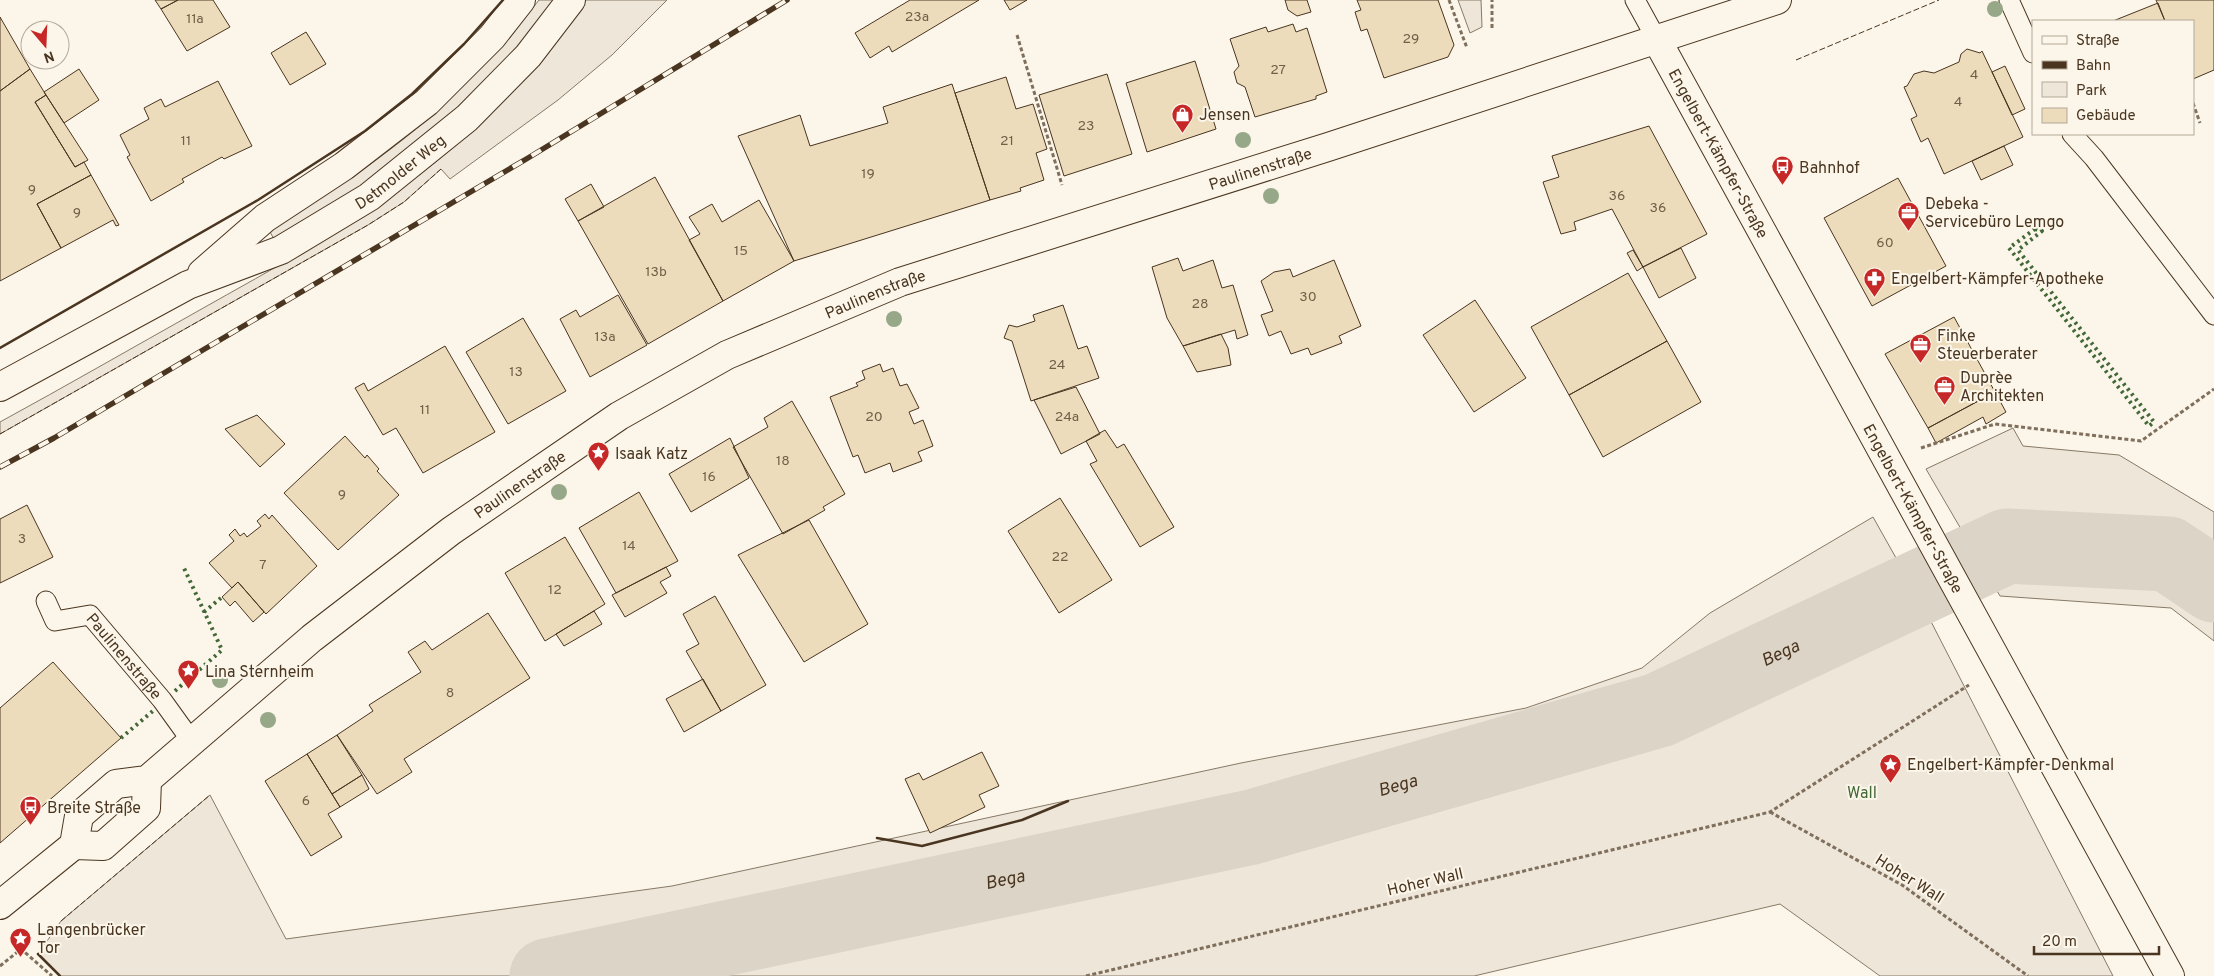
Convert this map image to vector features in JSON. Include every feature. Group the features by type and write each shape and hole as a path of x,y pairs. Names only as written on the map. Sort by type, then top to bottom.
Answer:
{"street":[{"name":"Detmolder Weg","path":"188,285 265,218 344,166 427,102 492,37 521,0"},
{"name":"Detmolder Weg","path":"0,387 188,285 281,250 368,197 467,118 528,56 572,0"},
{"name":"Paulinenstraße","path":"147,780 312,638 451,531 619,416 728,355 900,282 1337,144 1777,0"},
{"name":"Engelbert-Kämpfer-Straße","path":"1657,40 2170,976"},
{"path":"0,905 74,845 103,846 146,808 147,780 116,784 79,816 74,845"}],"lane":[{"path":"1635,0 1657,40"},
{"path":"2009,0 2032,50"},
{"path":"2073,135 2208,293 2214,315"},
{"name":"Paulinenstraße","path":"46,601 55,621 90,615 162,700 193,742"}],"path":[{"path":"1450,0 1467,48"},
{"path":"1492,0 1492,28"},
{"path":"1017,35 1062,185"},
{"path":"2194,106 2200,123"},
{"path":"1928,444 1995,424 2141,442 2214,389"},
{"name":"Hoher Wall","path":"1086,976 1770,812 1970,684"},
{"name":"Hoher Wall","path":"1770,812 1902,885 2028,976"},
{"path":"0,966 21,949 52,976"}],"green space":[{"path":"539,0 558,0 485,85 388,169 275,241 269,230 367,167 444,104 484,64"},
{"path":"586,0 667,0 612,55 558,100 450,179 441,169 404,202 368,225 0,434 0,422 313,246 396,192 469,134 511,92 550,47"},
{"path":"1458,0 1481,0 1482,27 1470,33"},
{"path":"2013,428 2023,446 2119,455 2214,512 2214,641 2171,608 2000,596 1926,469"},
{"name":"Wall","path":"1873,517 1923,606 2113,976 1880,976 1780,904 1474,976 60,976 38,954 61,921 210,795 286,939 672,886 1241,763 1526,708 1642,668 1710,613"}],"building":[{"path":"155,0 178,0 161,9"},
{"path":"178,0 213,0 230,27 187,51 161,9"},
{"path":"910,0 979,0 892,52 889,46 870,58 855,33"},
{"path":"1004,0 1027,0 1010,10"},
{"path":"1285,0 1307,0 1311,12 1297,16 1288,10"},
{"path":"1357,0 1438,0 1454,45 1448,57 1384,78 1367,29 1361,31 1355,12 1361,10"},
{"path":"2156,0 2214,0 2214,70 2194,79 2194,20 2165,20"},
{"path":"2158,3 2165,20 2116,20"},
{"path":"0,17 20,52 20,70 29,70 0,91"},
{"path":"1293,24 1296,32 1307,28 1327,92 1316,96 1316,99 1255,117 1245,87 1237,83 1234,72 1239,66 1230,39 1266,27 1268,32"},
{"path":"306,32 326,64 290,85 271,53"},
{"path":"1967,49 1980,53 1982,51 2023,137 1944,174 1928,138 1921,142 1911,119 1917,116 1904,87 1907,86 1914,74 1924,71 1934,73 1959,62 1961,54"},
{"path":"1195,61 1216,129 1147,152 1126,83"},
{"path":"2005,66 2025,109 2012,115 1992,72"},
{"path":"79,69 99,100 64,123 44,92"},
{"path":"31,70 46,95 35,102 75,167 84,162 91,175 37,204 61,248 0,281 0,91"},
{"path":"1107,74 1132,154 1064,176 1039,95"},
{"path":"1006,77 1016,109 1033,104 1047,149 1036,153 1044,180 1020,188 1021,191 990,200 955,93"},
{"path":"218,81 252,146 224,159 222,157 182,179 184,182 151,201 127,157 130,155 120,135 149,119 144,108 161,99 165,107"},
{"path":"952,84 990,200 794,261 738,136 800,115 810,146 888,123 883,107"},
{"path":"46,95 88,160 75,167 35,102"},
{"path":"1649,126 1707,234 1643,267 1612,209 1574,222 1576,230 1561,234 1543,182 1559,177 1552,156"},
{"path":"2004,146 2013,165 1981,180 1972,161"},
{"path":"91,175 119,225 116,226 113,220 61,248 37,204"},
{"path":"655,177 723,301 648,344 578,221"},
{"path":"1898,178 1946,266 1872,306 1824,218"},
{"path":"591,184 604,207 578,221 565,199"},
{"path":"759,200 794,261 723,301 689,240 700,234 689,217 712,204 722,222"},
{"path":"1681,248 1696,278 1659,298 1643,267"},
{"path":"1633,250 1643,267 1637,271 1627,253"},
{"path":"1178,258 1183,271 1213,260 1222,288 1233,285 1248,335 1237,339 1235,330 1183,346 1167,318 1152,267"},
{"path":"1334,260 1361,326 1339,336 1342,343 1311,355 1308,348 1291,354 1281,331 1269,336 1261,315 1273,311 1261,281 1274,272 1290,269 1293,277"},
{"path":"1628,273 1667,341 1569,395 1531,327"},
{"path":"618,295 647,345 590,377 560,319 576,310 580,317"},
{"path":"1475,300 1526,378 1474,412 1423,335"},
{"path":"1063,305 1078,349 1087,346 1099,378 1031,401 1012,341 1004,338 1009,325 1017,327 1035,321 1033,315"},
{"path":"1954,317 1995,392 1928,428 1885,354"},
{"path":"523,318 566,391 508,424 466,352"},
{"path":"1221,334 1228,348 1231,365 1197,372 1183,346"},
{"path":"1667,341 1701,402 1603,457 1569,395"},
{"path":"445,346 495,432 423,473 396,428 383,435 355,388 364,383 368,391"},
{"path":"880,364 883,372 893,368 900,386 907,384 919,408 909,412 914,424 923,420 933,446 918,452 922,461 893,472 890,463 865,473 858,455 853,457 830,397 858,386 856,383 865,379 862,371"},
{"path":"1076,387 1100,434 1061,454 1034,400"},
{"path":"1995,392 2006,412 1986,424 1983,417 1936,443 1928,428"},
{"path":"792,401 845,494 823,507 825,510 783,534 733,447 768,427 764,418"},
{"path":"257,415 285,444 260,467 225,429"},
{"path":"1105,430 1117,448 1124,444 1174,527 1140,547 1090,464 1097,461 1086,441"},
{"path":"345,436 365,458 367,455 379,469 377,471 399,495 338,550 284,493"},
{"path":"730,438 749,478 691,512 669,474"},
{"path":"639,492 678,561 616,593 579,528"},
{"path":"1060,498 1112,580 1059,613 1008,531"},
{"path":"27,505 53,557 0,583 0,519"},
{"path":"265,514 269,519 272,515 317,566 266,614 238,582 232,588 209,563 234,541 229,535 235,529 240,536 244,533 247,537 261,526 257,521"},
{"path":"809,520 868,624 804,662 738,555"},
{"path":"565,537 605,604 545,641 505,573"},
{"path":"666,567 671,576 660,582 667,593 625,617 612,595"},
{"path":"238,582 264,612 253,622 235,601 230,606 222,597"},
{"path":"715,596 766,685 721,711 686,651 699,644 683,614"},
{"path":"594,611 602,624 564,646 556,634"},
{"path":"488,613 530,678 404,759 412,772 377,794 337,735 373,711 369,705 421,672 408,652 425,641 432,650"},
{"path":"53,662 121,738 0,843 0,708"},
{"path":"703,679 721,711 684,732 666,699"},
{"path":"337,735 362,775 332,794 307,754"},
{"path":"982,752 999,786 979,795 985,807 930,833 905,779 919,773 923,780"},
{"path":"307,754 340,807 328,814 342,837 311,856 265,781"},
{"path":"362,775 369,789 340,807 332,794"}],"waterway":[{"name":"Bega","path":"547,976 1252,827 1659,710 2007,546 2168,554 2214,585"}],"railway":[{"path":"0,467 54,438 528,158 787,0"}],"hedge":[{"path":"2035,229 2042,231 2018,250 2154,422 2149,426 2009,248 2035,229"},
{"path":"175,691 222,650 183,566"},
{"path":"204,612 222,597"},
{"path":"121,738 154,710"}],"fence":[{"path":"1796,60 1939,0"},
{"path":"0,434 368,225 404,202 441,169"},
{"path":"61,921 210,795"}],"wall":[{"path":"0,348 258,200 365,131 412,94 464,44 503,0"},
{"path":"877,838 922,846 1022,820 1068,801"},
{"path":"38,954 60,976"}],"place":[{"name":"Jensen","path":"1183,133"},
{"name":"Bahnhof","path":"1783,186"},
{"name":"Debeka - Servicebüro Lemgo","path":"1909,231"},
{"name":"Engelbert-Kämpfer-Apotheke","path":"1875,297"},
{"name":"Finke Steuerberater","path":"1921,363"},
{"name":"Duprèe Architekten","path":"1944,405"},
{"name":"Isaak Katz","path":"599,472"},
{"name":"Lina Sternheim","path":"189,690"},
{"name":"Engelbert-Kämpfer-Denkmal","path":"1891,783"},
{"name":"Breite Straße","path":"31,826"},
{"name":"Langenbrücker Tor","path":"21,957"}]}
